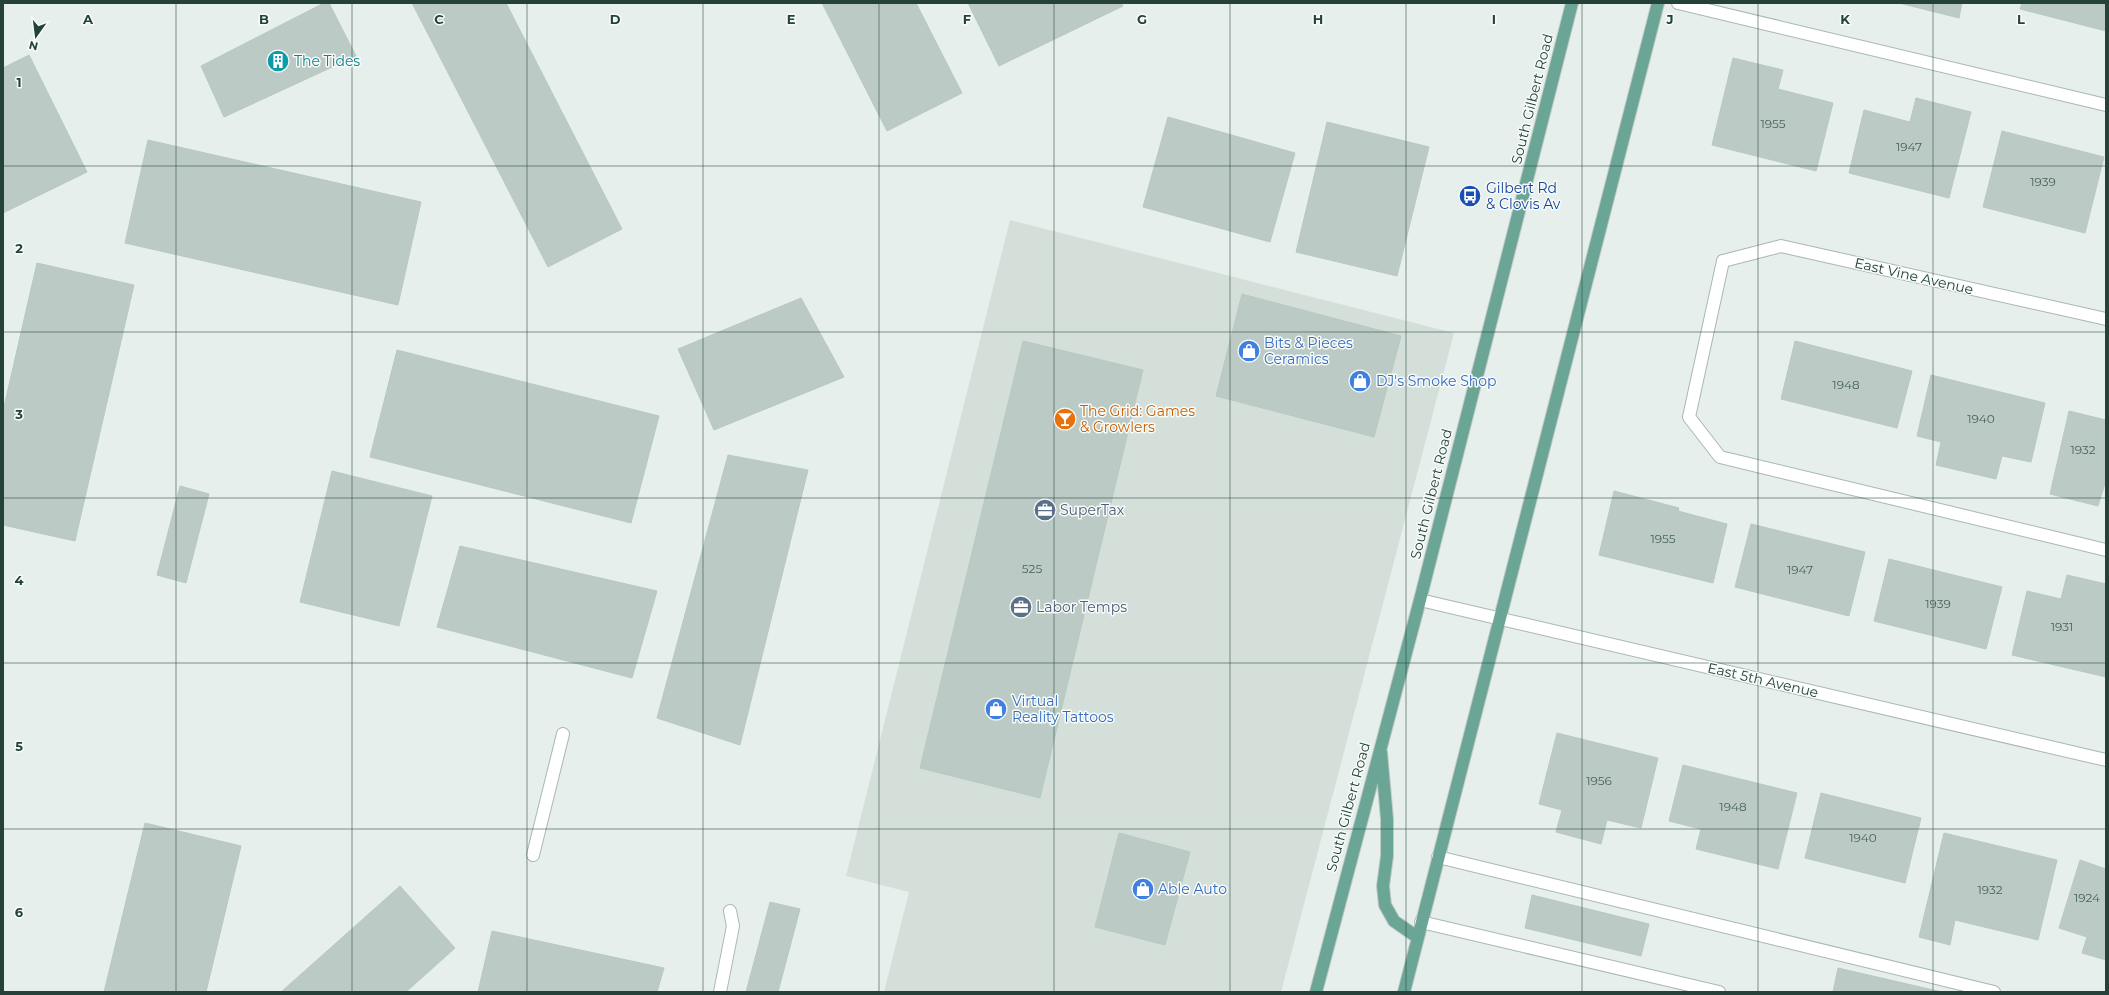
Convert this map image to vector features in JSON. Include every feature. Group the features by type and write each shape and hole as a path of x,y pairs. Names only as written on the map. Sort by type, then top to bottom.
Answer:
{"main road":[{"name":"South Gilbert Road","path":"1316,992 1380,745 1420,600 1572,3"},
{"path":"1404,992 1417,936 1658,3"},
{"path":"1380,745 1387,819 1387,856 1383,886 1385,905 1394,921 1417,936"}],"street":[{"path":"1678,3 2106,105"},
{"name":"East Vine Avenue","path":"2106,319 1781,246 1723,261 1689,417 1720,457 2106,550"},
{"name":"East 5th Avenue","path":"1420,600 1500,617 2106,760"},
{"path":"533,855 563,734"},
{"path":"1438,857 1994,992"},
{"path":"720,992 734,926 730,911"},
{"path":"1421,922 1719,992"}],"shaded area":[{"path":"1010,220 1454,333 1281,992 884,992 909,892 846,876"}],"building":[{"name":"The Tides","path":"324,3 329,3 356,56 224,117 201,66"},
{"path":"412,3 506,3 622,229 548,267"},
{"path":"822,3 916,3 962,93 887,131"},
{"path":"968,3 1121,3 1123,6 999,66"},
{"path":"1899,3 1962,3 1959,18"},
{"path":"2022,3 2106,3 2106,31 2020,9"},
{"path":"29,55 87,172 3,213 3,68"},
{"path":"1733,58 1783,70 1778,89 1833,103 1816,171 1712,145"},
{"path":"1916,98 1971,112 1949,198 1849,173 1864,110 1910,122"},
{"path":"1168,117 1295,153 1270,242 1143,207"},
{"path":"1327,122 1429,147 1397,276 1296,252"},
{"path":"2002,131 2104,157 2085,233 1983,207"},
{"path":"148,140 421,202 398,305 125,243"},
{"path":"37,263 134,285 75,541 3,525 3,411"},
{"path":"1242,294 1401,336 1374,437 1216,396"},
{"path":"801,298 844,377 714,430 678,349"},
{"path":"1023,341 1143,370 1040,798 920,768"},
{"path":"1795,341 1912,371 1897,428 1781,399"},
{"path":"397,350 659,416 631,523 370,457"},
{"path":"1931,375 2045,403 2031,462 2002,456 1996,479 1936,465 1941,442 1917,436"},
{"path":"2069,411 2106,420 2106,480 2098,506 2050,494"},
{"path":"728,455 808,470 740,745 657,718"},
{"path":"332,471 432,496 399,626 300,602"},
{"path":"180,486 209,494 186,583 157,575"},
{"path":"1614,491 1679,508 1678,511 1727,524 1713,583 1599,555"},
{"path":"1751,524 1865,552 1849,616 1735,587"},
{"path":"460,546 657,591 632,678 437,627"},
{"path":"1889,559 2002,587 1986,649 1874,621"},
{"path":"2067,575 2106,584 2106,677 2012,655 2027,591 2061,599"},
{"path":"1557,733 1658,758 1641,828 1607,820 1601,844 1556,832 1562,810 1539,804"},
{"path":"1683,765 1797,793 1778,869 1696,849 1701,829 1669,821"},
{"path":"1821,793 1921,818 1905,883 1805,858"},
{"path":"145,823 241,846 206,992 104,992"},
{"name":"Able Auto","path":"1119,833 1190,852 1165,945 1095,927"},
{"path":"1944,833 2057,860 2038,940 1955,920 1950,945 1919,937"},
{"path":"2080,860 2106,869 2106,960 2082,953 2087,937 2059,928"},
{"path":"400,886 455,948 406,992 281,992"},
{"path":"1532,895 1649,924 1641,956 1525,928"},
{"path":"770,902 800,909 778,992 746,992"},
{"path":"492,931 664,968 657,992 478,992"},
{"path":"1838,968 1942,992 1833,992"}],"place":[{"name":"The Tides","path":"278,61"},
{"name":"Gilbert Rd & Clovis Av","path":"1470,196"},
{"name":"Bits & Pieces Ceramics","path":"1249,351"},
{"name":"DJ's Smoke Shop","path":"1360,381"},
{"name":"The Grid: Games & Growlers","path":"1065,419"},
{"name":"SuperTax","path":"1045,510"},
{"name":"Labor Temps","path":"1021,607"},
{"name":"Virtual Reality Tattoos","path":"996,709"},
{"name":"Able Auto","path":"1143,889"}]}
